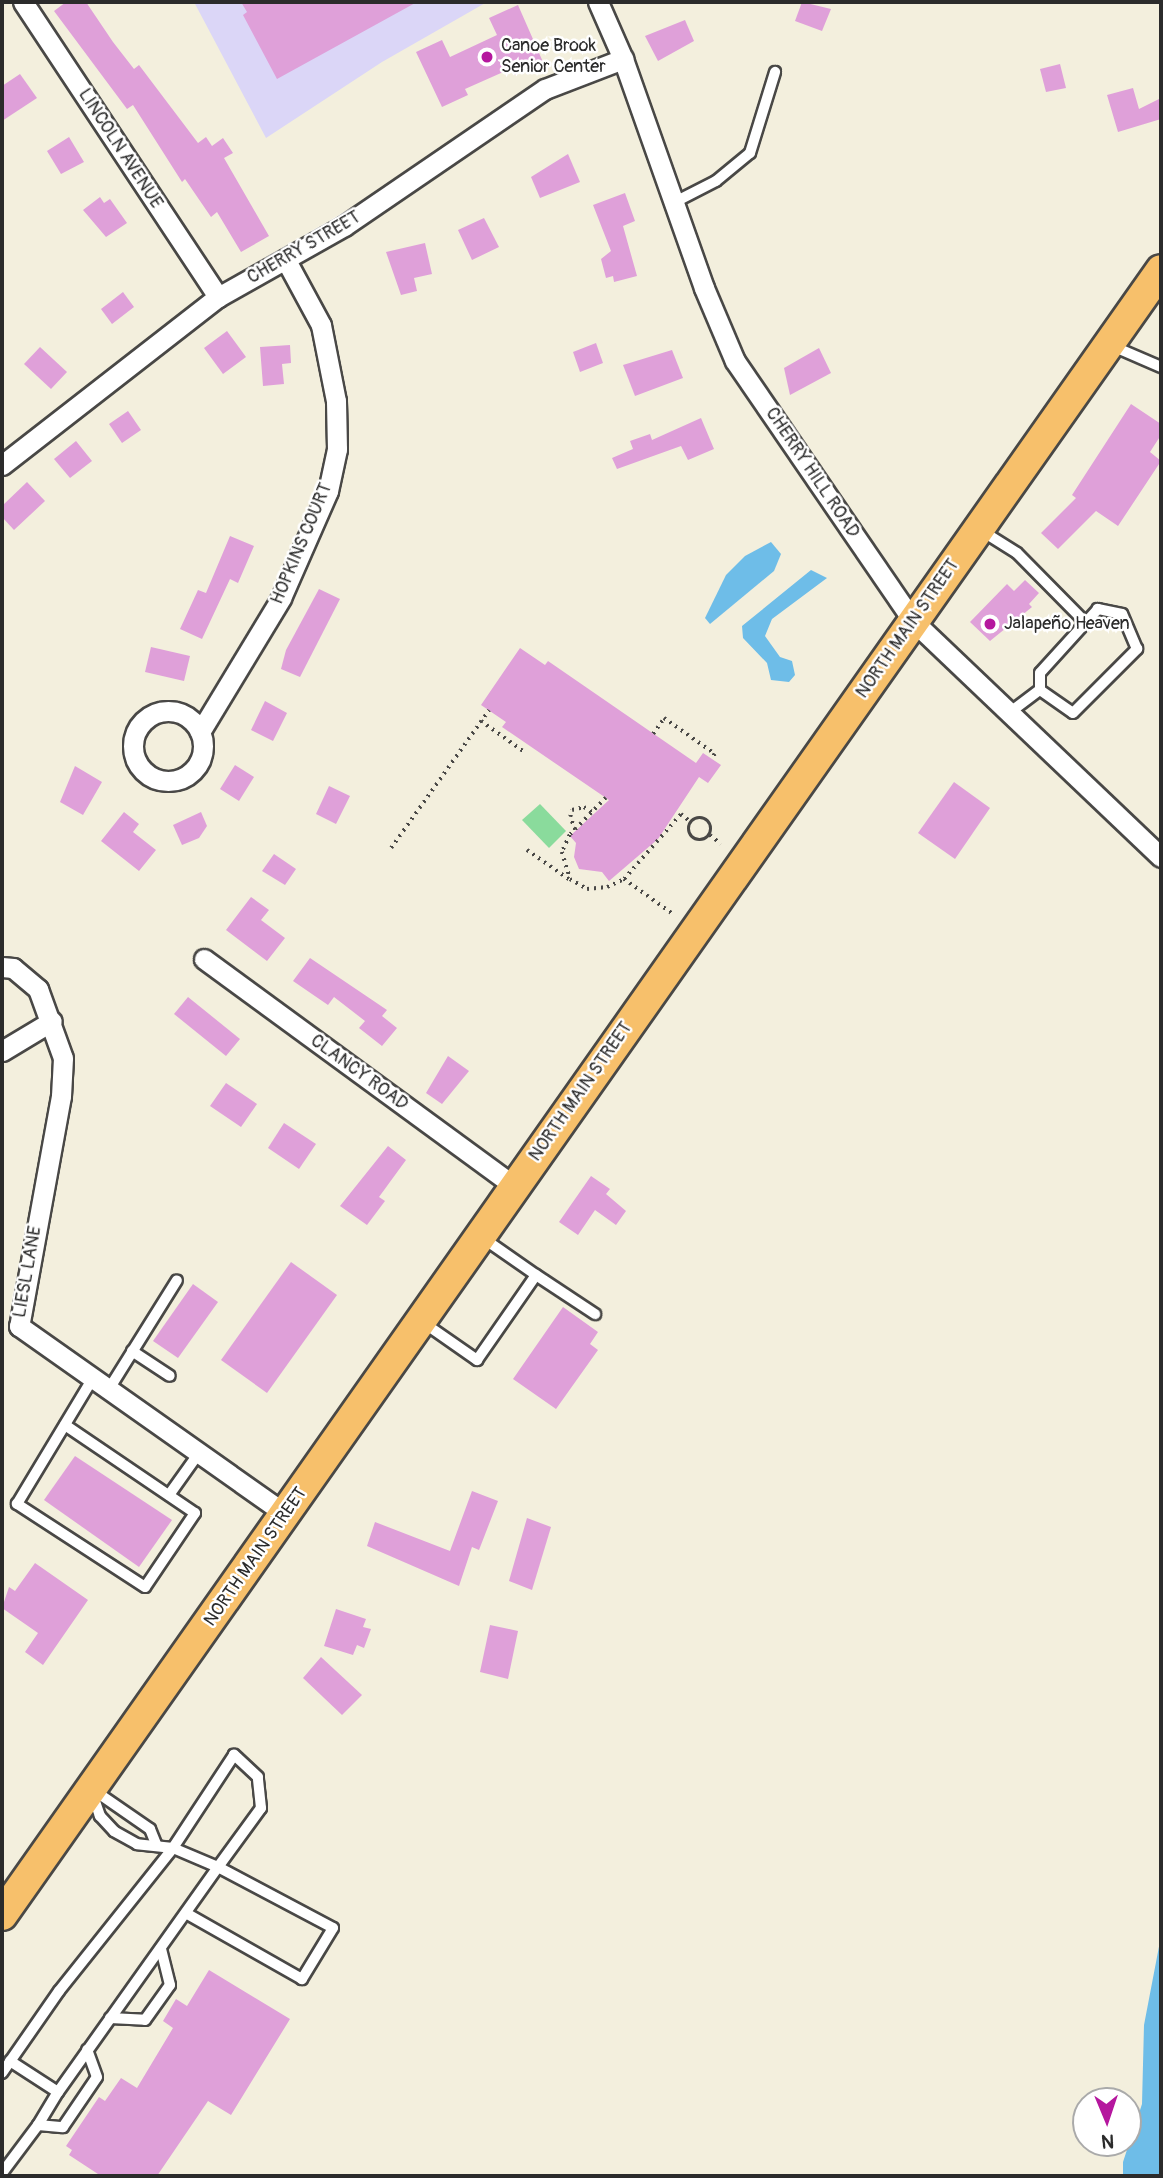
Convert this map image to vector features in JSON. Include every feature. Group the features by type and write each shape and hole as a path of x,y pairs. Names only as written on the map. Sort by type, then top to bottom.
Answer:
{"main road":[{"name":"NORTH MAIN STREET","path":"2,1915 1161,270"}],"street":[{"name":"LINCOLN AVENUE","path":"23,2 218,297"},
{"name":"CHERRY HILL ROAD","path":"598,2 623,59 673,203 735,361 913,621 1161,857"},
{"name":"CHERRY STREET","path":"2,466 218,297 287,262 545,89 623,59"},
{"name":"HOPKINS COURT","path":"200,732 281,598 328,491 337,449 336,401 321,326 287,262"},
{"name":"CLANCY ROAD","path":"204,959 514,1186"},
{"name":"LIESL LANE","path":"2,967 13,968 37,989 52,1021 63,1058 61,1096 19,1326 286,1514"},
{"path":"2,1051 52,1021"}],"lane":[{"path":"673,203 716,181 750,153 775,72"},
{"path":"1110,345 1161,367"},
{"path":"979,529 1017,553 1086,622"},
{"path":"1098,609 1122,614 1137,649 1073,713 1040,690 1040,673 1098,609"},
{"path":"1009,714 1040,690"},
{"path":"480,1236 595,1314"},
{"path":"421,1321 477,1360 536,1275"},
{"path":"65,1425 195,1513 145,1587 17,1504 65,1425 132,1351 177,1280"},
{"path":"132,1351 170,1376"},
{"path":"169,1495 199,1453"},
{"path":"2,2073 59,1991 173,1848 234,1755 258,1777 261,1808 2,2173"},
{"path":"91,1789 150,1829 156,1844"},
{"path":"91,1789 100,1816 114,1831 137,1844 173,1848 218,1867 333,1928 302,1979 186,1913"},
{"path":"110,2018 145,2020 164,1994 170,1985 161,1948"},
{"path":"38,2125 63,2127 97,2077 87,2050"},
{"path":"10,2061 58,2092"}],"path":[{"path":"391,848 489,710"},
{"path":"653,734 664,718 715,754 712,759"},
{"path":"481,721 523,751"},
{"path":"574,883 562,858 567,839 606,798"},
{"path":"575,830 572,810 584,807 594,813"},
{"path":"527,849 574,883 600,889 624,879 681,814 691,822 707,820 710,835 721,844"},
{"path":"691,822 692,837 699,840 710,835"},
{"path":"624,879 673,914"}],"shaded area":[{"path":"194,2 487,2 382,62 266,138"}],"green space":[{"path":"540,804 566,831 549,848 522,820"}],"water":[{"path":"771,542 781,554 774,571 710,624 705,618 726,575 745,556"},
{"path":"811,570 827,578 772,619 765,636 780,657 792,661 795,675 789,682 771,680 767,663 743,638 742,626"},
{"path":"1161,1936 1161,2176 1123,2176 1125,2157 1142,2157 1144,2025"}],"building":[{"path":"66,2 86,2 134,69 139,65 198,143 206,137 212,146 223,138 233,153 224,158 269,236 241,252 217,212 211,217 185,179 182,182 133,105 127,109 54,11"},
{"path":"241,2 417,2 277,79 243,15 247,12"},
{"path":"802,2 831,9 822,31 795,21"},
{"path":"518,5 543,62 515,75 512,68 465,89 468,95 442,107 416,52 442,40 450,57 497,35 489,18"},
{"path":"685,20 694,41 658,61 645,36"},
{"path":"1060,64 1066,88 1046,92 1040,69"},
{"path":"20,74 37,98 2,121 2,86"},
{"path":"1133,88 1139,109 1161,98 1161,119 1118,132 1107,95"},
{"path":"69,137 84,162 61,174 47,151"},
{"path":"568,154 580,182 540,198 531,177"},
{"path":"625,193 635,221 623,226 637,276 614,282 613,276 606,278 601,259 611,251 593,205"},
{"path":"100,197 104,203 110,199 127,223 106,237 83,210"},
{"path":"484,218 499,247 472,260 458,230"},
{"path":"425,243 432,274 414,278 417,291 401,295 386,252"},
{"path":"123,292 134,307 112,324 101,309"},
{"path":"227,331 246,357 223,374 204,348"},
{"path":"596,343 603,363 580,372 573,352"},
{"path":"290,345 291,363 282,364 284,384 263,386 260,347"},
{"path":"40,347 67,372 51,389 24,364"},
{"path":"819,348 831,373 790,395 784,368"},
{"path":"672,350 683,378 635,396 623,365"},
{"path":"1131,404 1161,424 1161,435 1150,452 1161,461 1118,526 1096,511 1058,549 1041,533 1076,498 1072,495"},
{"path":"128,411 141,430 122,443 109,424"},
{"path":"701,418 714,449 688,460 681,446 617,469 612,458 633,449 630,441 650,434 652,440"},
{"path":"76,441 92,461 70,478 54,459"},
{"path":"27,482 45,501 14,530 2,517 2,506"},
{"path":"230,536 254,546 238,583 230,579 202,639 180,629 198,590 206,593"},
{"path":"1025,580 1039,593 1029,604 1032,607 990,641 970,622 1007,584 1014,591"},
{"path":"319,589 340,599 300,677 281,669 286,650"},
{"path":"151,647 190,656 184,681 145,672"},
{"path":"520,648 545,665 548,661 696,763 703,753 721,765 708,783 699,777 658,839 609,881 602,872 579,869 574,857 576,843 570,836 609,800 502,727 506,722 481,705"},
{"path":"265,701 287,713 273,741 251,730"},
{"path":"235,765 254,777 239,801 220,789"},
{"path":"75,766 102,782 83,815 60,802"},
{"path":"954,782 990,808 955,859 918,833"},
{"path":"329,786 350,796 336,824 316,814"},
{"path":"124,812 139,824 133,832 156,850 139,871 101,841"},
{"path":"201,812 207,826 199,838 182,845 173,825"},
{"path":"274,854 296,869 285,885 262,871"},
{"path":"251,897 269,910 261,920 285,938 267,961 226,930"},
{"path":"310,958 387,1010 382,1016 397,1028 382,1046 359,1028 365,1021 334,997 328,1005 293,981"},
{"path":"188,997 240,1039 226,1056 174,1014"},
{"path":"448,1056 469,1071 442,1104 426,1093"},
{"path":"226,1083 257,1104 241,1127 210,1106"},
{"path":"284,1123 316,1144 299,1169 268,1148"},
{"path":"388,1146 406,1160 379,1197 385,1201 367,1225 340,1206"},
{"path":"591,1176 610,1189 606,1194 626,1211 616,1225 595,1210 578,1235 559,1222"},
{"path":"291,1262 337,1295 267,1393 221,1360"},
{"path":"193,1284 218,1302 178,1358 153,1341"},
{"path":"563,1307 598,1332 590,1344 598,1350 556,1409 513,1379"},
{"path":"75,1456 172,1520 139,1567 44,1500"},
{"path":"472,1491 498,1501 479,1550 472,1547 459,1586 367,1546 375,1522 450,1551"},
{"path":"527,1518 551,1527 532,1590 509,1581"},
{"path":"35,1563 88,1600 43,1665 25,1652 38,1633 2,1608 9,1587 15,1591"},
{"path":"336,1609 366,1619 363,1627 371,1629 364,1648 357,1645 353,1655 324,1646"},
{"path":"490,1625 518,1631 508,1679 480,1672"},
{"path":"321,1657 362,1695 342,1715 303,1678"},
{"path":"209,1970 290,2019 231,2115 208,2101 157,2176 101,2176 69,2155 72,2150 66,2146 99,2097 105,2101 121,2078 137,2088 173,2028 163,2021 176,1999 187,2006"}],"place":[{"name":"Canoe Brook Senior Center","path":"487,57"},
{"name":"Jalapeño Heaven","path":"990,624"}]}
